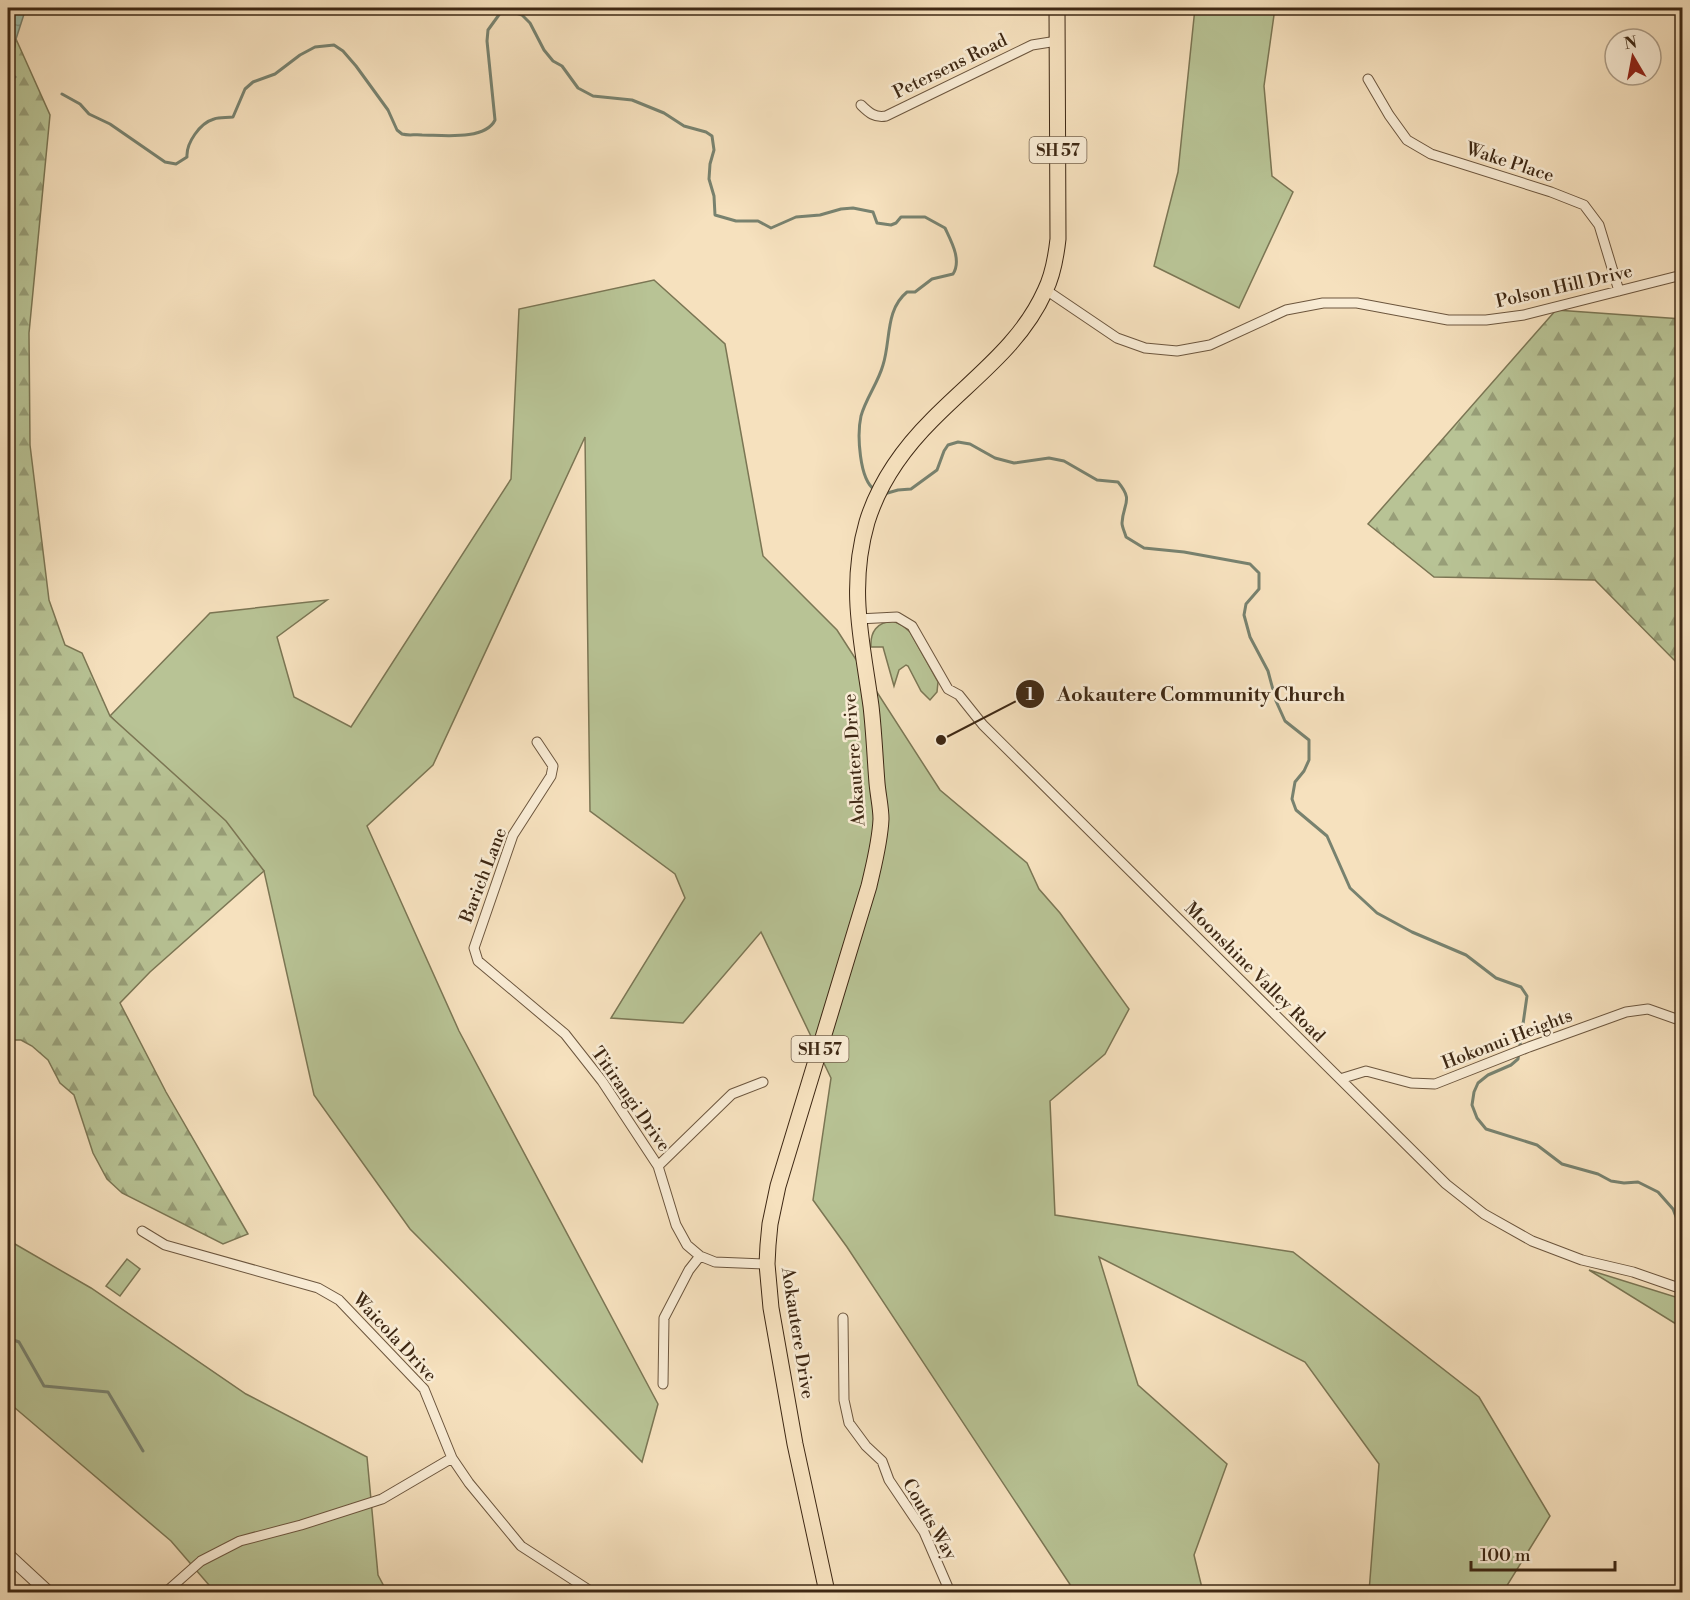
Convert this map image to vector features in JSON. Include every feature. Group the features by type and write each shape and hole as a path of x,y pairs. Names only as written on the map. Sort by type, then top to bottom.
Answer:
{"highway":[{"name":"Aokautere Drive","path":"827,1593 795,1444 771,1308 767,1264 770,1224 778,1186 869,886 878,848 881,819 871,709 858,619 856,584 858,564 873,505 902,454 915,438 1012,342 1046,290 1055,262 1058,239 1057,8"}],"street":[{"name":"Petersens Road","path":"861,105 873,115 886,116 1032,45 1057,41"},
{"name":"Wake Place","path":"1368,79 1407,140 1431,154 1551,192 1584,205 1599,225 1618,291"},
{"name":"Polson Hill Drive","path":"1046,290 1117,338 1145,348 1177,351 1210,345 1286,310 1323,303 1357,303 1448,321 1486,320 1524,315 1683,275"},
{"name":"Moonshine Valley Road","path":"858,619 897,617 912,626 948,689 959,695 983,724 1446,1184 1484,1214 1542,1245 1582,1260 1634,1272 1683,1289"},
{"name":"Barich Lane","path":"478,961 474,948 513,835 550,776 553,766 537,742"},
{"name":"Titirangi Drive","path":"478,961 565,1034 602,1081 658,1166 676,1226 687,1245 700,1256"},
{"name":"Hokonui Heights","path":"1341,1079 1366,1071 1411,1083 1435,1084 1512,1053 1626,1012 1648,1009 1683,1021"},
{"path":"658,1166 732,1094 763,1082"},
{"name":"Waicola Drive","path":"142,1231 165,1245 318,1288 339,1300 424,1389 452,1458 469,1484 521,1546 592,1593"},
{"path":"663,1384 664,1318 689,1270 700,1256 715,1262 767,1264"},
{"name":"Coutts Way","path":"843,1318 844,1400 849,1423 882,1461 890,1480 924,1533 950,1593"},
{"path":"166,1593 201,1561 240,1541 301,1525 382,1499 452,1458"},
{"path":"8,1556 48,1593"}],"green space":[{"path":"1195,8 1275,8 1264,86 1272,176 1293,192 1239,308 1154,266 1178,172"},
{"path":"16,39 50,115 29,333 30,445 49,600 65,645 82,653 110,716 226,821 264,871 150,972 120,1003 166,1092 248,1234 223,1244 122,1193 107,1179 93,1153 74,1095 60,1083 48,1060 32,1046 21,1040 8,1040 8,83"},
{"path":"654,280 725,344 763,556 837,630 940,790 1027,863 1039,889 1060,913 1129,1009 1105,1054 1050,1101 1055,1215 1293,1252 1479,1397 1550,1516 1503,1592 1369,1592 1379,1464 1305,1362 1099,1257 1138,1385 1227,1464 1194,1555 1203,1592 1075,1592 847,1247 813,1200 831,1078 761,932 683,1023 611,1018 685,898 675,874 590,811 585,437 433,765 367,826 459,1031 658,1404 642,1462 410,1229 314,1095 264,871 110,716 210,613 327,600 277,637 294,697 351,727 511,479 519,309"},
{"path":"1556,310 1682,319 1682,668 1595,580 1434,577 1368,524"},
{"path":"893,621 910,632 938,682 937,692 930,700 921,691 906,665 899,670 894,686 883,647 871,647 873,632 883,623"},
{"path":"8,1240 91,1288 246,1394 367,1457 378,1575 387,1592 215,1592 171,1541 8,1402"},
{"path":"127,1259 140,1269 120,1296 106,1286"},
{"path":"1589,1270 1682,1299 1682,1335 1681,1327"}],"water":[{"path":"8,8 26,8 16,39 8,83"}],"waterway":[{"path":"62,94 80,104 89,114 110,124 165,162 176,164 187,157 191,140 199,129 216,118 233,117 245,89 253,82 275,74 315,47 334,45 343,51 356,66 388,110 397,130 402,134 451,136 473,134 490,127 495,120 487,41 488,30 501,12 510,11 522,15 530,23 544,50 553,61 562,66 578,88 593,96 632,100 664,113 684,126 712,136 714,150 709,179 714,196 715,215 736,221 758,221 771,228 796,217 853,208 873,212 877,223 891,225 901,217 925,217 945,228 955,251 956,263 953,274 932,279 915,292 907,292 900,299 892,316 881,372 861,416 859,445 862,467 870,485 875,490"},
{"path":"8,75 15,77"},
{"path":"884,494 911,489 937,470 948,445 958,442 970,444 995,458 1014,463 1049,458 1064,461 1097,480 1118,482 1127,498 1122,523 1126,537 1144,548 1184,552 1250,564 1259,573 1259,589 1246,604 1244,615 1250,637 1268,671 1276,701 1285,721 1309,740 1309,760 1295,782 1292,799 1296,810 1327,836 1350,888 1377,913 1412,932 1466,955 1496,978 1521,987 1527,996 1518,1059 1478,1083 1472,1105 1477,1118 1486,1129 1537,1145 1562,1164 1598,1174 1611,1181 1638,1182 1658,1192 1673,1209 1682,1232"},
{"path":"8,1338 19,1342 44,1386 108,1392 143,1451"}],"place":[{"name":"Aokautere Community Church","path":"941,740"}]}
